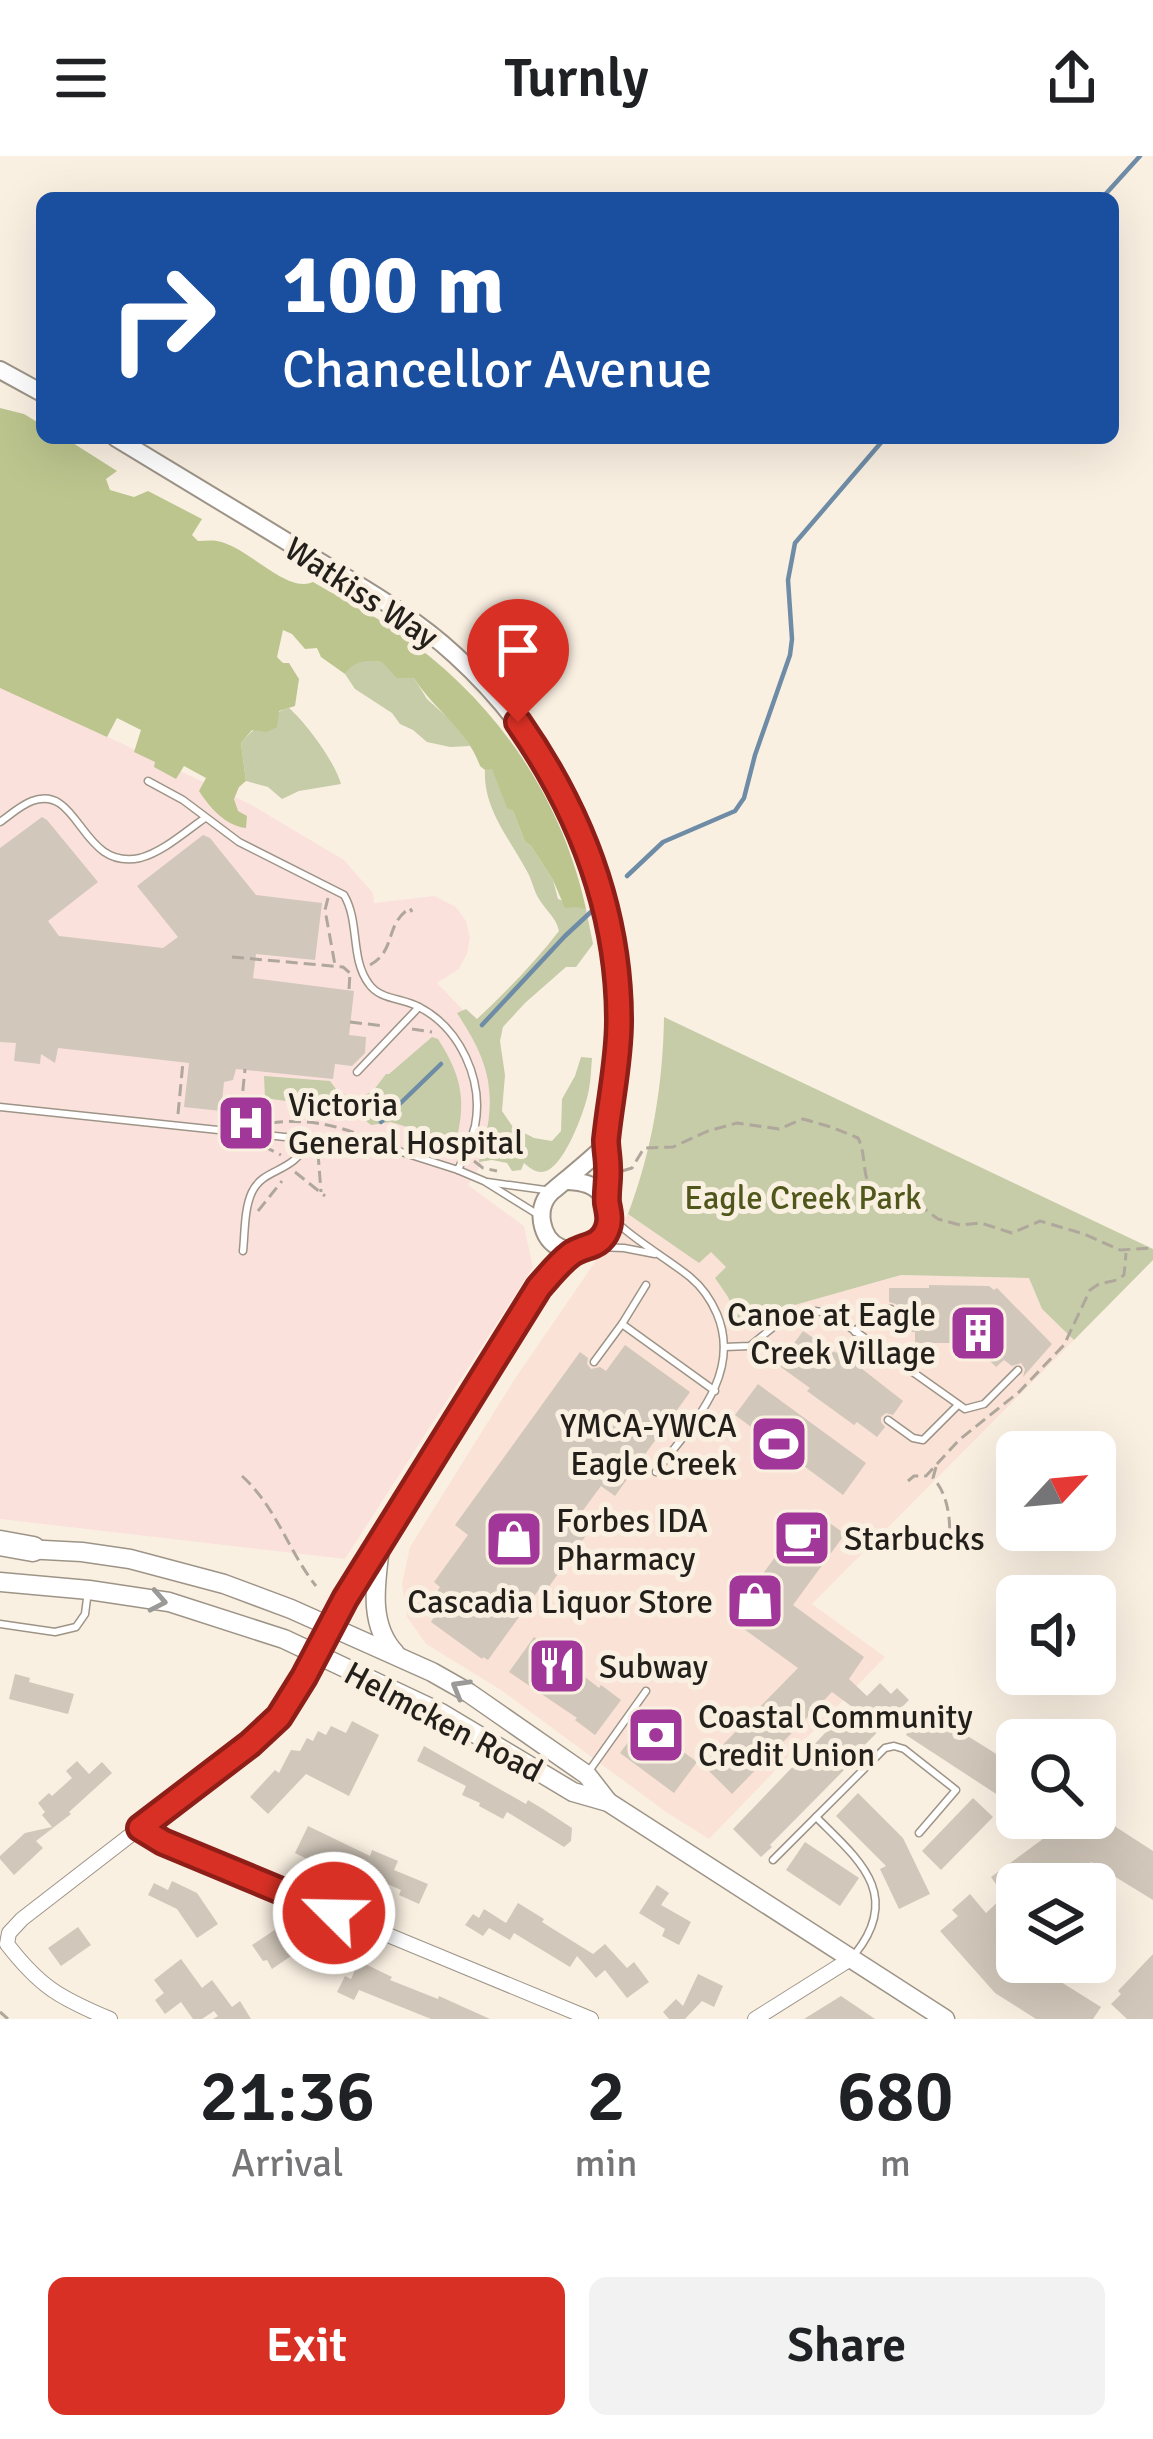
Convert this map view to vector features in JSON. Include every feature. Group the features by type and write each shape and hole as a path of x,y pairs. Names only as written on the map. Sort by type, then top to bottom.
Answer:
{"highway":[{"path":"0,1545 33,1549"}],"main road":[{"path":"381,1539 377,1616 386,1644 398,1657"},
{"name":"Helmcken Road","path":"33,1549 109,1556 185,1573 330,1627 469,1693 586,1775 608,1802"},
{"name":"Helmcken Road","path":"0,1582 169,1602 316,1653 458,1722 573,1792 608,1802 945,2019"}],"street":[{"path":"3,373 36,390"},
{"name":"Watkiss Way","path":"126,444 429,633 487,686 536,748 582,835 600,885 611,937 619,1021 606,1145 609,1209"},
{"path":"582,1250 552,1242 541,1216 544,1202 606,1145"},
{"path":"539,1287 601,1240 608,1229 609,1209 600,1192 591,1185 568,1181"},
{"path":"110,2019 47,1988 7,1944 8,1933 265,1731 292,1698 381,1539 539,1287 552,1242"},
{"path":"140,1828 163,1842 591,2019"},
{"path":"755,2019 852,1958"}],"lane":[{"path":"148,781 236,841 344,895 351,908 361,969 371,988 419,1007 450,1032 471,1071 475,1126 458,1170"},
{"path":"0,822 28,803 52,800 66,808 99,850 134,859 153,853 207,817"},
{"path":"356,1072 419,1007"},
{"path":"0,1107 175,1131 389,1148 484,1181 541,1216"},
{"path":"243,1251 253,1191 263,1179 297,1160 310,1140"},
{"path":"484,1181 551,1191"},
{"path":"609,1209 703,1290 721,1324 724,1347 715,1391 656,1472"},
{"path":"582,1250 623,1248 658,1255"},
{"path":"594,1362 646,1285"},
{"path":"855,1332 873,1311 891,1309"},
{"path":"724,1347 749,1346 776,1324 815,1311 828,1313 957,1406 971,1410 984,1405 1018,1370"},
{"path":"622,1324 715,1391"},
{"path":"888,1420 923,1440 957,1406"},
{"path":"0,1624 55,1632 76,1628 85,1614 88,1590"},
{"path":"586,1775 646,1691"},
{"path":"773,1860 884,1748 894,1746 956,1790 919,1833"},
{"path":"816,1817 858,1859 874,1886 872,1930 852,1958"}],"path":[{"path":"315,892 329,898 325,910 335,966"},
{"path":"350,973 380,959 396,919 410,908 412,912"},
{"path":"232,957 343,967 350,973"},
{"path":"349,989 350,973"},
{"path":"350,1022 382,1025"},
{"path":"422,1031 439,1034"},
{"path":"177,1115 183,1062"},
{"path":"226,1121 241,1109 245,1069"},
{"path":"608,1168 628,1170 644,1148 673,1147 722,1126 747,1123 779,1129 794,1121 811,1120 857,1138 868,1186 879,1195 920,1205 938,1219 959,1225 981,1223 1012,1233 1040,1221 1126,1252 1153,1248"},
{"path":"262,1145 288,1158"},
{"path":"254,1216 296,1171 323,1195 318,1151"},
{"path":"476,1162 501,1172"},
{"path":"908,1481 926,1476 1064,1345 1090,1290 1124,1275 1126,1252"},
{"path":"949,1415 968,1432"},
{"path":"935,1466 933,1478 943,1492 950,1524 949,1550"},
{"path":"242,1476 264,1497 289,1547 316,1586"}],"shaded area":[{"name":"Victoria General Hospital","path":"0,686 250,804 344,860 373,893 374,903 434,896 456,907 466,921 467,954 459,969 437,983 466,1013 496,1092 487,1155 468,1185 524,1226 533,1267 345,1559 0,1519"},
{"path":"628,1214 699,1262 710,1251 726,1267 715,1278 739,1321 901,1275 1029,1278 1042,1309 1074,1340 812,1604 885,1657 709,1839 501,1690 426,1644 407,1617 402,1584 410,1547 514,1380"}],"green space":[{"path":"0,408 36,421 36,444 74,444 117,471 106,479 110,490 134,497 148,491 202,519 192,535 198,541 229,545 279,576 302,584 313,582 379,620 434,660 494,720 542,790 575,868 586,909 565,908 553,880 525,842 513,811 507,808 492,769 480,766 467,741 414,678 397,678 382,662 357,663 345,674 321,657 317,648 305,649 283,630 277,657 289,663 299,679 295,706 279,711 277,727 267,732 252,730 241,743 246,781 234,799 238,811 247,816 246,828 225,820 208,804 199,791 206,778 184,766 176,779 134,752 141,730 117,718 107,737 0,688"},
{"path":"361,660 382,662 414,678 470,746 427,742 355,689 345,674"},
{"path":"289,708 319,744 341,784 282,799 268,787 246,781 241,743 275,713"},
{"path":"492,768 507,807 553,880 558,899 586,909 593,944 576,967 566,967 503,1027 502,1111 513,1127 534,1138 552,1141 561,1131 562,1099 581,1057 592,1058 587,1098 572,1138 557,1162 541,1172 524,1163 521,1170 512,1171 507,1163 479,1162 490,1108 488,1078 457,1013 466,1009 477,1019 559,931 493,811 485,770"},
{"name":"Eagle Creek Park","path":"664,1017 1153,1249 1153,1260 1074,1340 1042,1309 1029,1278 901,1275 738,1321 715,1278 726,1267 711,1252 699,1263 628,1214 655,1117"},
{"path":"432,1037 446,1053 460,1091 458,1133 454,1149 448,1152 442,1151 442,1138 391,1122 371,1125 362,1111 331,1112 265,1098 264,1076 330,1081 339,1093 358,1098 373,1091 386,1074"}],"building":[{"path":"42,817 98,882 48,921 59,936 163,948 178,937 137,886 203,835 256,895 322,903 315,960 256,954 253,978 354,991 349,1035 366,1037 365,1053 352,1066 335,1064 333,1079 236,1069 233,1080 224,1082 221,1111 184,1107 189,1063 58,1048 55,1063 41,1054 40,1064 14,1061 16,1043 0,1042 0,848"},
{"name":"Canoe at Eagle Creek Village","path":"889,1288 997,1288 1052,1344 1023,1377 1021,1363 1012,1366 1004,1360 996,1367 977,1348 915,1343 915,1332 889,1330 889,1317 898,1309 889,1302"},
{"path":"803,1331 838,1350 903,1401 893,1415 881,1417 885,1427 877,1437 807,1391 810,1388 778,1365"},
{"path":"625,1345 690,1392 615,1496 601,1486 581,1513 595,1523 545,1592 540,1588 488,1660 482,1659 431,1622 436,1614 431,1601 440,1587 434,1582 468,1535 455,1525 580,1352 591,1369 606,1371"},
{"path":"758,1384 866,1463 843,1495 735,1415"},
{"path":"810,1509 845,1534 793,1605 864,1657 849,1679 867,1696 880,1683 891,1694 897,1688 909,1700 761,1857 733,1829 851,1706 832,1692 732,1794 703,1765 798,1668 730,1619"},
{"path":"534,1637 621,1700 595,1735 509,1672"},
{"path":"15,1674 74,1694 68,1714 9,1699"},
{"path":"923,1708 996,1754 996,1794 906,1735"},
{"path":"352,1721 379,1735 349,1796 306,1774 268,1814 250,1797 275,1770 279,1773 291,1750 300,1751 307,1738 313,1741 318,1731 326,1735 331,1726 346,1733"},
{"path":"643,1722 697,1762 674,1793 620,1753"},
{"path":"424,1746 543,1809 572,1828 571,1841 564,1847 507,1812 503,1819 479,1806 462,1795 466,1786 417,1761"},
{"path":"77,1761 89,1774 102,1762 112,1773 71,1814 36,1841 43,1848 14,1875 0,1856 25,1833 52,1827 38,1803 72,1778 66,1771"},
{"path":"858,1793 903,1838 930,1894 899,1909 880,1869 886,1866 836,1816"},
{"path":"973,1798 993,1817 941,1870 922,1851"},
{"path":"308,1826 370,1856 372,1850 398,1861 394,1870 428,1884 419,1904 399,1895 401,1890 355,1870 353,1874 318,1856 315,1863 295,1853"},
{"path":"1116,1827 1153,1851 1153,1900 1116,1877 1116,1863 1010,1863 1043,1839 1116,1839"},
{"path":"805,1842 859,1878 840,1906 786,1870"},
{"path":"172,1881 197,1893 218,1924 197,1938 177,1909 148,1895 154,1883 168,1890"},
{"path":"657,1885 669,1893 661,1905 691,1922 679,1945 662,1936 665,1929 639,1913"},
{"path":"970,1894 986,1913 996,1904 996,1983 1063,1983 1101,2007 1093,2019 1036,2019 995,1993 940,1931 958,1916 952,1910"},
{"path":"518,1903 593,1954 605,1944 627,1968 634,1962 649,1982 627,1998 605,1970 596,1978 577,1956 570,1967 514,1933 510,1940 489,1928 483,1936 465,1925 473,1914 479,1918 484,1909 506,1923"},
{"path":"78,1927 91,1945 61,1966 48,1948"},
{"path":"276,1929 294,1954 272,1969 252,1945"},
{"path":"1153,1954 1153,2019 1127,2019 1111,2004"},
{"path":"181,1959 202,1988 212,1980 232,2007 240,2001 251,2019 213,2019 218,2016 214,2011 193,2019 181,2002 165,2014 155,2000 164,1993 154,1980"},
{"path":"359,1961 392,1977 390,1980 490,2019 431,2019 359,1990 354,2000 337,1992 345,1976 351,1979"},
{"path":"698,1974 723,1986 714,2007 702,2001 685,2019 669,2019 663,2012 676,1999 683,2006"},
{"path":"841,1996 875,2019 804,2019"}],"waterway":[{"path":"1107,192 1140,156"},
{"path":"627,876 663,842 735,811 744,798 790,655 788,580 795,543 880,444"},
{"path":"482,1025 593,910"},
{"path":"381,1122 441,1064"}],"place":[{"name":"Victoria General Hospital","path":"246,1123"},
{"name":"Canoe at Eagle Creek Village","path":"978,1333"},
{"name":"YMCA-YWCA Eagle Creek","path":"779,1444"},
{"name":"Starbucks","path":"802,1538"},
{"name":"Forbes IDA Pharmacy","path":"514,1539"},
{"name":"Cascadia Liquor Store","path":"755,1601"},
{"name":"Subway","path":"557,1666"},
{"name":"Coastal Community Credit Union","path":"656,1735"}],"route":[{"path":"334,1913 140,1828 279,1717 345,1599 539,1287 574,1251 590,1248 608,1229 606,1145 619,1021 611,937 600,885 582,835 552,774 518,722"}]}
